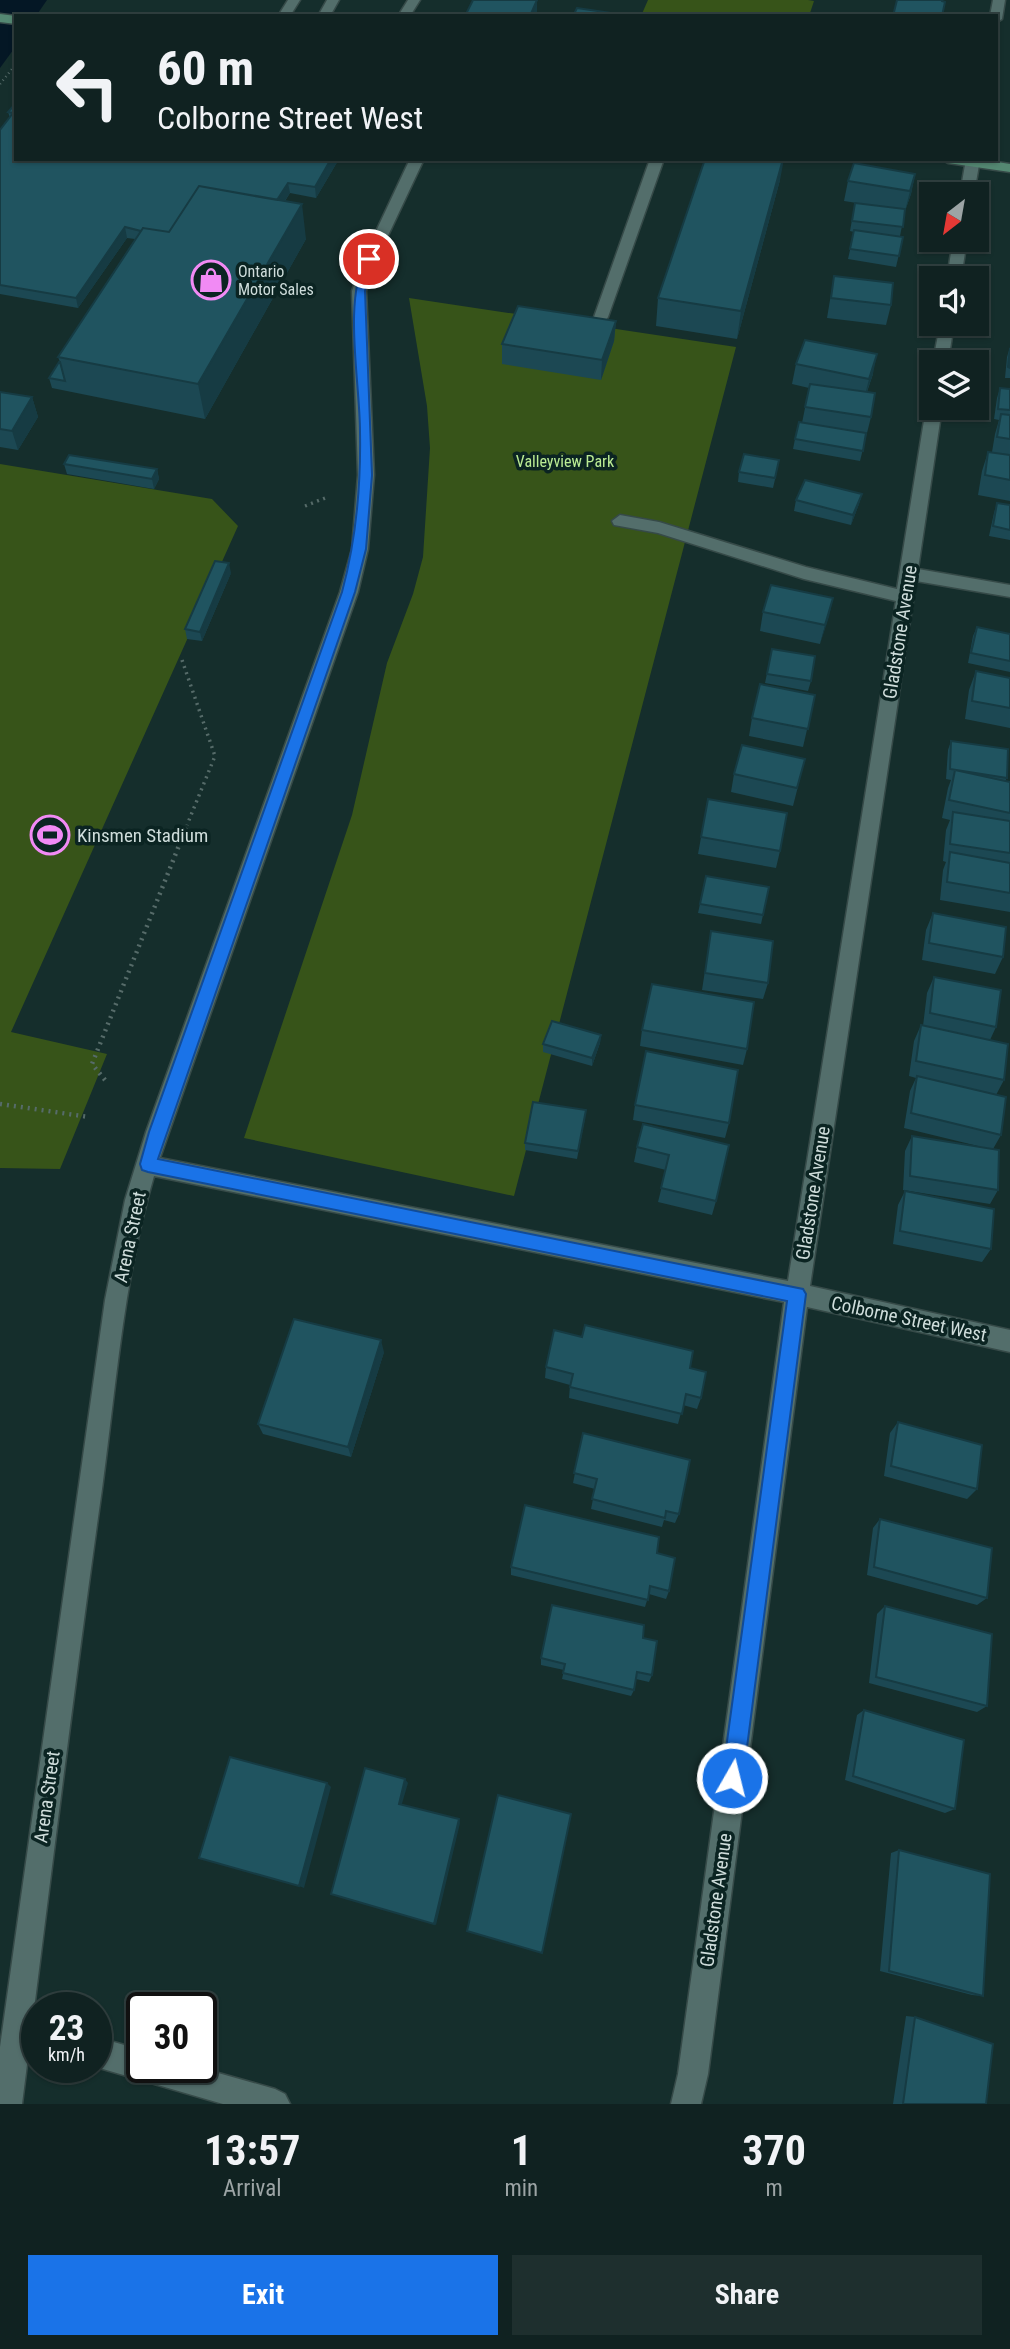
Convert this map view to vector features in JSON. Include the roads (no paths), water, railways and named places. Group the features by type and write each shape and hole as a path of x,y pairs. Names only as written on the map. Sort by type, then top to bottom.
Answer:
{"main road":[{"path":"973,161 1010,168"}],"street":[{"name":"Arena Street","path":"32,1992 117,1300 136,1200 360,549 366,475 359,291 369,259 416,161"},
{"path":"601,317 656,161"},
{"path":"969,182 973,161"},
{"name":"Gladstone Avenue","path":"686,2104 695,2060 797,1294 932,420"},
{"path":"620,521 659,528 804,573 906,597"},
{"path":"909,574 1010,590"},
{"name":"Colborne Street West","path":"148,1164 797,1294 1010,1341"},
{"name":"Arena Street","path":"7,2104 21,2053"},
{"path":"203,2083 275,2104"}],"water":[{"path":"0,0 47,0 37,14 14,14 14,49 0,68"}],"place":[{"name":"Ontario Motor Sales","path":"211,280"},
{"name":"Kinsmen Stadium","path":"50,835"}],"park label":[{"name":"Valleyview Park","path":"565,461"}]}
